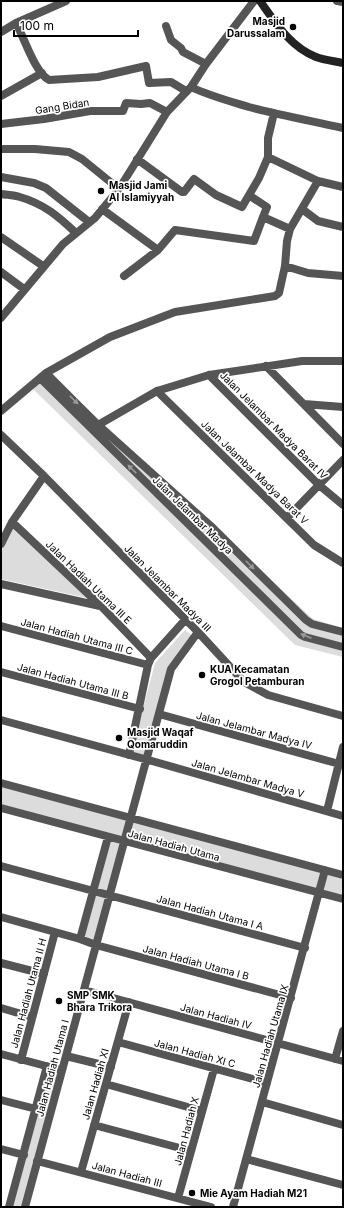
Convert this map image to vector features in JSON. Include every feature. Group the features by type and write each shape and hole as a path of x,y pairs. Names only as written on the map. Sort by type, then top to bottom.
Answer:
{"street":[{"path":"1,32 16,23 66,1"},
{"path":"1,318 43,266 63,244 89,222 119,189 167,112 188,89 254,1"},
{"path":"260,1 275,23 292,43 303,51 316,57 343,64"},
{"path":"337,1 343,2"},
{"path":"16,23 35,62 46,79 53,80 98,77 146,66 149,83 174,83 188,89 274,113 343,128"},
{"path":"166,26 171,40 181,48 181,51 206,64"},
{"path":"1,96 42,73"},
{"name":"Gang Bidan","path":"1,124 44,119 90,110 123,111 126,103 150,103 167,112"},
{"path":"137,159 183,192 194,180 216,195 242,207 250,196 268,158 268,138 274,113"},
{"path":"1,149 35,149 69,152 82,159 119,189"},
{"path":"268,158 318,181 343,187"},
{"path":"1,177 34,183 46,188 89,222"},
{"path":"1,411 43,375 110,337 175,312 275,296 279,293 285,266 287,241 290,229 318,181"},
{"path":"2,196 19,196 40,204 62,220 76,233"},
{"path":"124,276 158,250 176,229 254,241 267,207 250,196"},
{"path":"102,209 158,250"},
{"path":"302,210 318,221 343,227"},
{"path":"263,217 290,229"},
{"path":"1,237 43,266"},
{"path":"285,266 308,273 343,276"},
{"path":"1,272 24,289"},
{"path":"98,425 157,391 209,375 302,361 343,360"},
{"path":"266,366 343,444"},
{"name":"Jalan Jelambar Madya","path":"43,375 213,528 308,622 343,632"},
{"name":"Jalan Jelambar Madya","path":"43,375 92,431 303,636 343,647"},
{"name":"Jalan Jelambar Madya Barat IV","path":"209,375 319,485 343,505"},
{"name":"Jalan Jelambar Madya Barat V","path":"157,391 314,544 343,563"},
{"path":"304,404 343,407"},
{"name":"Jalan Jelambar Madya III","path":"1,435 44,476 198,632 239,677 253,688 268,695 343,716"},
{"path":"287,518 343,460"},
{"path":"1,544 12,522 44,476"},
{"name":"Jalan Hadiah Utama III E","path":"12,522 101,606 150,662"},
{"path":"202,537 213,528"},
{"path":"214,549 224,540"},
{"path":"1,584 101,606"},
{"path":"129,755 150,662 185,620"},
{"name":"Jalan Hadiah Utama III C","path":"1,626 150,662"},
{"name":"Jalan Hadiah Utama I","path":"25,1207 171,669 198,632"},
{"name":"Jalan Hadiah Utama III B","path":"1,672 140,709"},
{"name":"Jalan Jelambar Madya IV","path":"159,714 341,764"},
{"name":"Jalan Jelambar Madya V","path":"1,720 343,816"},
{"path":"327,811 341,764 343,747"},
{"name":"Jalan Hadiah Utama","path":"1,783 343,875"},
{"name":"Jalan Hadiah Utama","path":"1,808 319,894 343,899"},
{"path":"80,939 108,837"},
{"name":"Jalan Hadiah Utama I A","path":"1,866 305,948"},
{"name":"Jalan Hadiah Utama IX","path":"233,1207 305,948 325,870"},
{"name":"Jalan Hadiah Utama I B","path":"1,917 80,939 96,945 291,998"},
{"name":"Jalan Hadiah Utama II H","path":"21,1060 55,932"},
{"path":"1,963 44,974"},
{"name":"Jalan Hadiah IV","path":"84,990 339,1060"},
{"name":"Jalan Hadiah XI","path":"81,1172 129,1002"},
{"path":"1,1008 32,1017"},
{"path":"339,1060 343,1031"},
{"name":"Jalan Hadiah XI C","path":"118,1042 267,1083"},
{"path":"1,1054 61,1070"},
{"path":"66,1056 111,1067"},
{"name":"Jalan Hadiah Utama I","path":"9,1207 47,1066"},
{"name":"Jalan Hadiah X","path":"178,1198 214,1069"},
{"path":"106,1084 202,1111"},
{"path":"1,1100 36,1109"},
{"path":"262,1102 343,1124"},
{"path":"94,1125 191,1151"},
{"path":"1,1149 24,1155"},
{"path":"246,1159 343,1185"},
{"name":"Jalan Hadiah III","path":"37,1160 211,1207"}],"shaded area":[{"path":"48,372 313,619 343,628 343,657 295,645 33,389"},
{"path":"12,528 87,598 1,579 1,551"},
{"path":"185,630 191,635 169,667 146,757 131,753 155,663"},
{"path":"1,783 343,876 343,900 1,806"},
{"path":"109,839 122,843 95,941 83,935"},
{"path":"50,1070 58,1072 23,1207 13,1207"}],"place":[{"name":"Masjid Darussalam","path":"293,27"},
{"name":"Masjid Jami Al Islamiyyah","path":"101,191"},
{"name":"KUA Kecamatan Grogol Petamburan","path":"202,675"},
{"name":"Masjid Waqaf Qomaruddin","path":"119,738"},
{"name":"SMP SMK Bhara Trikora","path":"59,1001"},
{"name":"Mie Ayam Hadiah M21","path":"192,1193"}]}
